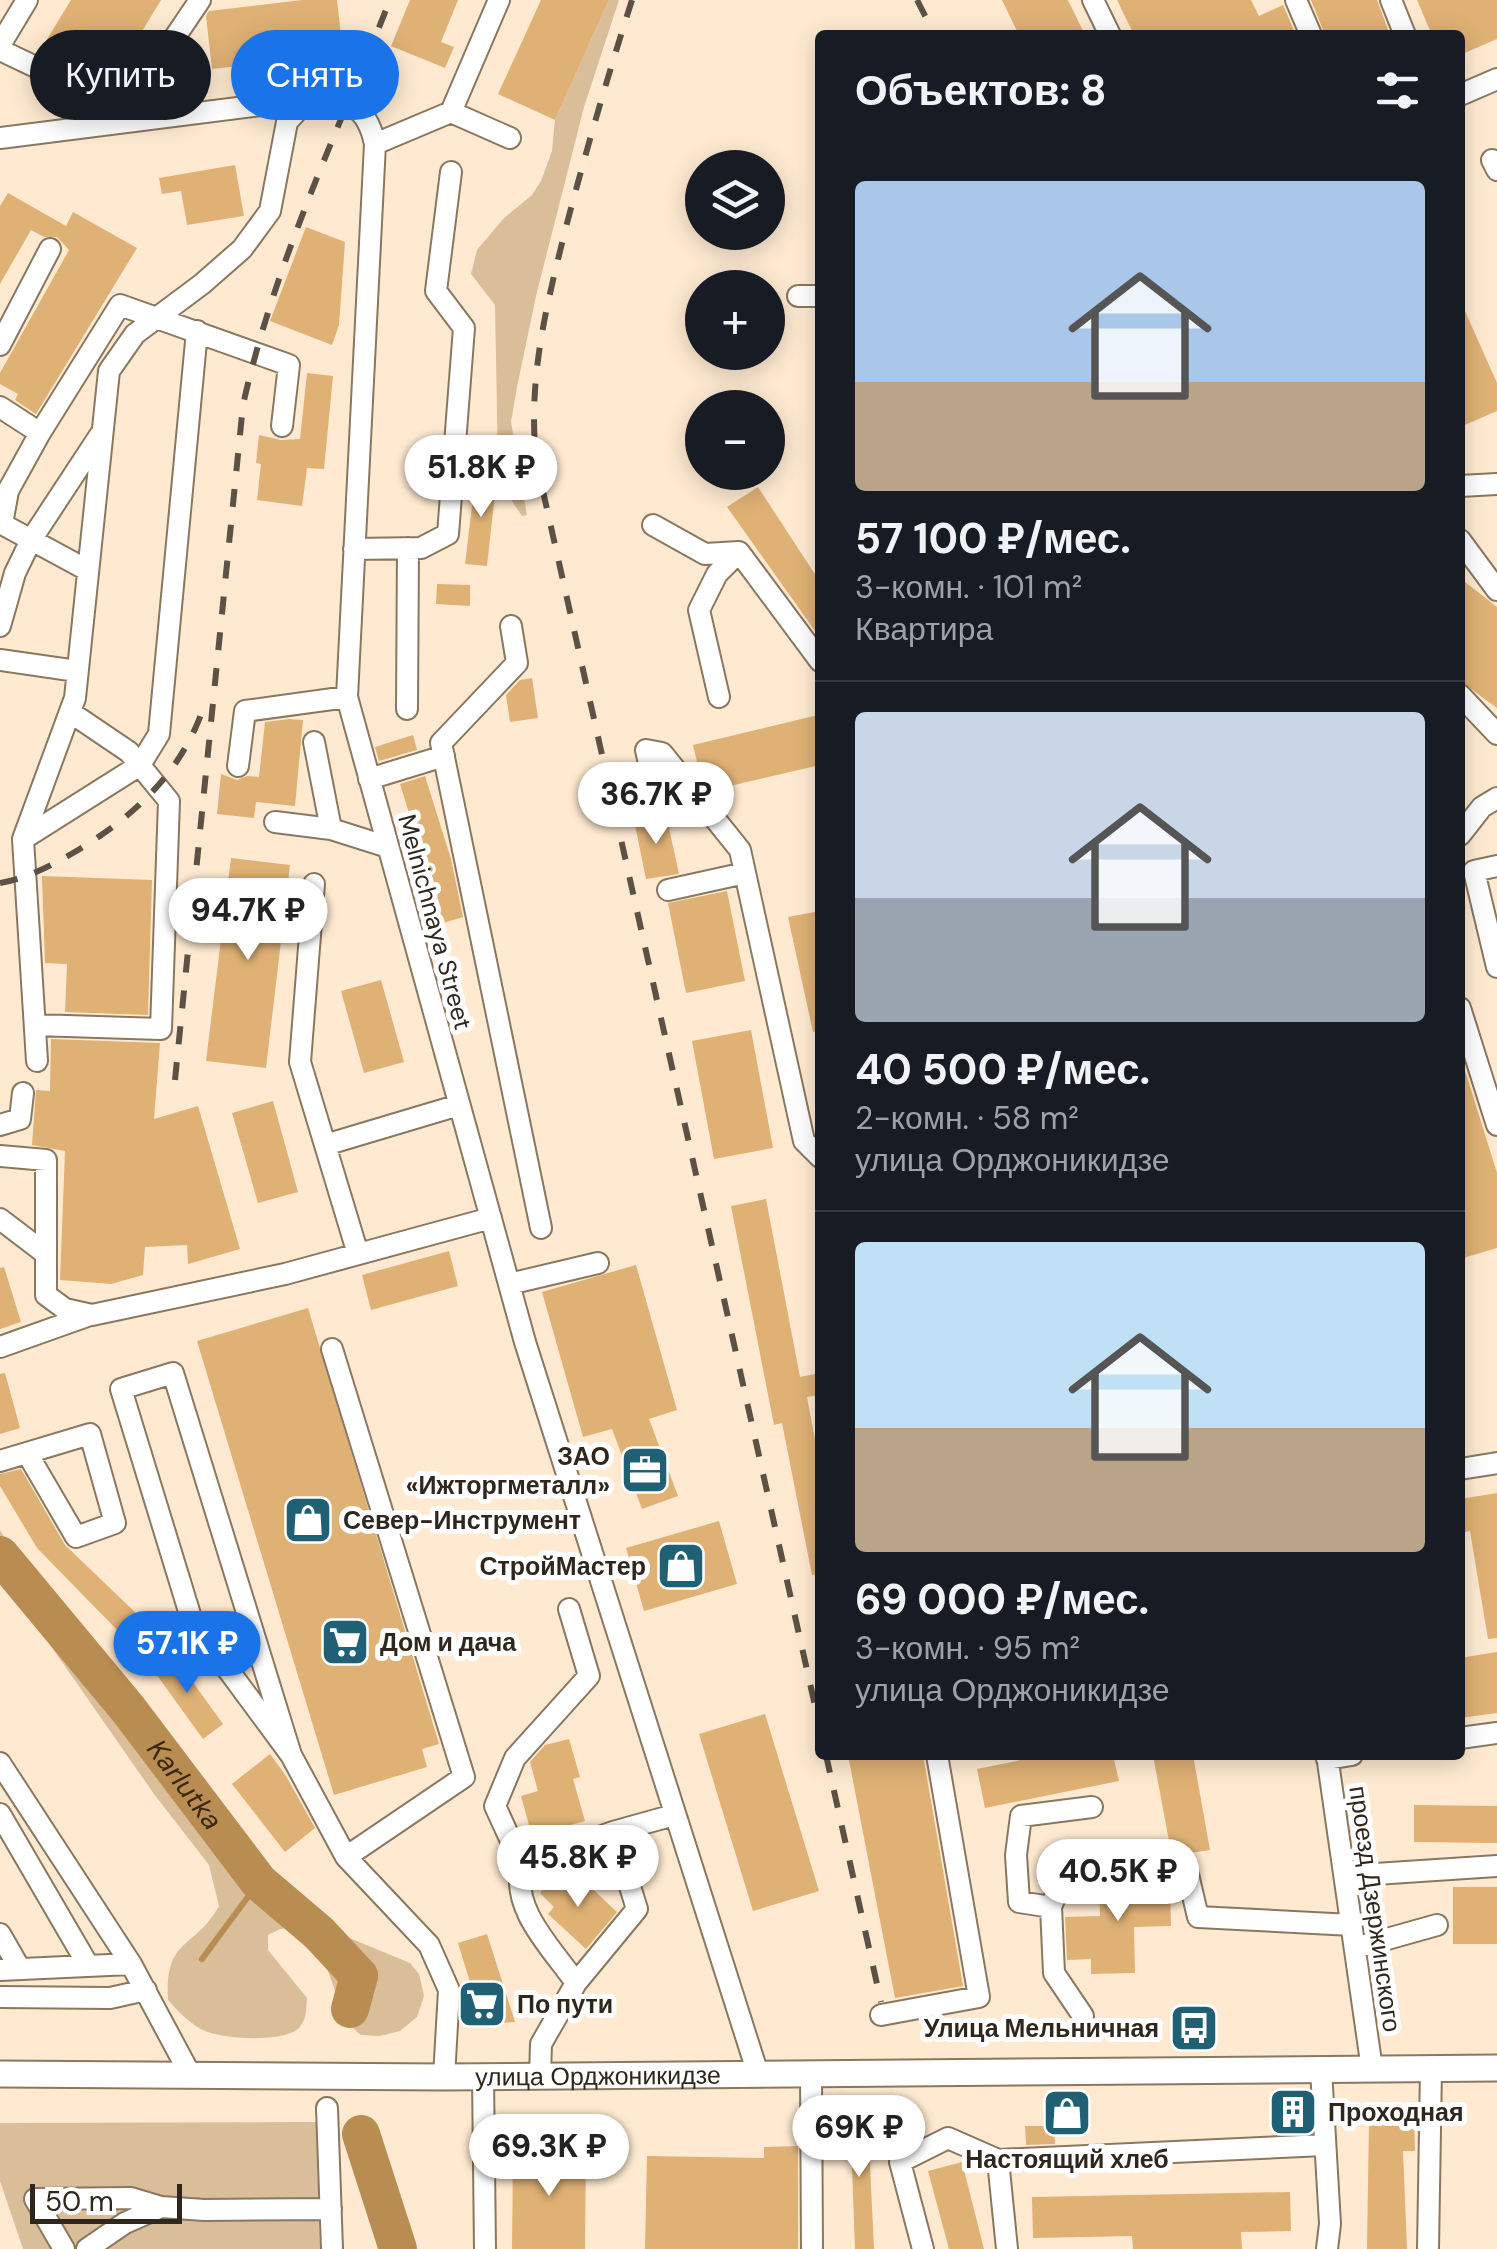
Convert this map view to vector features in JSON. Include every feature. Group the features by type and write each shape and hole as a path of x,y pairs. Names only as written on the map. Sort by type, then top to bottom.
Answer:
{"main road":[{"name":"улица Орджоникидзе","path":"0,2074 444,2077 1497,2068"}],"street":[{"path":"27,0 0,48 30,63"},
{"path":"180,30 200,0"},
{"path":"368,120 375,144 450,112 500,0"},
{"path":"1093,0 1108,30"},
{"path":"1296,0 1310,30"},
{"path":"1391,0 1402,30"},
{"path":"1465,92 1497,79"},
{"path":"0,138 231,109"},
{"path":"450,112 510,138"},
{"path":"37,1061 23,840 70,712 109,371 136,334 242,249 270,211 289,120"},
{"name":"Melnichnaya Street","path":"375,144 346,698 509,1284 758,2074"},
{"path":"354,549 422,548 448,534 464,328 436,291 451,172"},
{"path":"0,346 50,250"},
{"path":"798,296 815,296"},
{"path":"88,570 1,525 8,491 120,306 289,364 282,426"},
{"path":"23,840 140,765 159,734 197,332"},
{"path":"0,407 40,433"},
{"path":"0,626 31,540 102,431"},
{"path":"1465,486 1497,484"},
{"path":"653,525 704,554 739,552"},
{"path":"1465,547 1497,590"},
{"path":"407,709 408,548"},
{"path":"739,552 815,655"},
{"path":"719,698 699,610 717,574 739,552"},
{"path":"511,626 517,663 441,743 541,1228"},
{"path":"0,660 77,672"},
{"path":"238,766 244,711 346,698"},
{"path":"1465,703 1497,734"},
{"path":"35,1025 162,1029 169,802 129,752 70,712"},
{"path":"314,742 331,830"},
{"path":"658,802 646,750 662,754 740,850 804,1141 815,1152"},
{"path":"369,779 444,756"},
{"path":"1465,829 1482,807 1497,798"},
{"path":"274,822 331,830 388,848"},
{"path":"1497,866 1474,871 1497,967"},
{"path":"668,890 745,873"},
{"path":"314,884 300,1062 358,1254"},
{"path":"1465,1023 1495,1113"},
{"path":"0,1126 20,1119 23,1094"},
{"path":"325,1145 460,1106"},
{"path":"0,1156 46,1160 46,1295 65,1310 92,1314"},
{"path":"0,1347 92,1314 285,1274 491,1218"},
{"path":"0,1219 46,1254"},
{"path":"509,1284 598,1263"},
{"path":"332,1349 464,1777 346,1857"},
{"path":"290,1755 174,1373 121,1389 192,1621 290,1755 346,1857 430,1945 448,1990 444,2077"},
{"path":"0,1461 90,1434 116,1523 76,1537 28,1454"},
{"path":"1465,1468 1497,1463"},
{"path":"570,1609 589,1676 514,1758 495,1806 522,1865 517,1884 522,1905 576,1983"},
{"path":"1465,1737 1497,1732"},
{"path":"881,2015 979,1998 938,1760"},
{"name":"проезд Дзержинского","path":"1327,1760 1372,2070"},
{"path":"0,1763 131,1964 191,2076"},
{"path":"1050,1906 1020,1902 1016,1855 1021,1816 1092,1807"},
{"path":"0,1814 88,1965"},
{"path":"522,1865 674,1815"},
{"path":"540,2075 541,2044 576,1983 637,1910 613,1832"},
{"path":"1083,2016 1054,1973 1050,1906 1069,1862 1186,1866 1198,1918 1352,1925"},
{"path":"1345,1876 1497,1866"},
{"path":"1356,1948 1437,1925"},
{"path":"0,1934 10,1970 131,1964"},
{"path":"0,1998 110,1998 146,1990"},
{"path":"1428,2249 1431,2069"},
{"path":"1321,2070 1330,2224 1327,2249"},
{"path":"811,2074 812,2249"},
{"path":"483,2076 485,2249"},
{"path":"327,2108 332,2249"},
{"path":"923,2249 900,2162 948,2138 998,2160 1324,2145"},
{"path":"998,2160 1007,2249"},
{"path":"64,2249 35,2199 131,2198 160,2207 331,2209"},
{"path":"87,2249 160,2207"}],"shaded area":[{"path":"609,0 619,0 584,107 536,296 511,422 527,515 522,516 501,485 498,467 495,305 471,274 477,250 541,181 552,151 555,120"},
{"path":"0,1530 23,1572 141,1697 270,1873 322,1922 342,1935 410,1963 419,1974 424,1996 417,2017 400,2031 361,2035 347,2023 325,1963 293,1927 268,1935 268,1950 307,1998 303,2021 291,2033 253,2038 214,2034 194,2025 168,2000 168,1979 176,1954 219,1906 209,1865 154,1794 0,1573"},
{"path":"316,2122 320,2249 23,2249 0,2181 0,2123"}],"building":[{"path":"71,0 161,0 143,30 53,30"},
{"path":"337,0 340,30 231,30 231,67 212,69 211,30 208,30 206,16 209,11"},
{"path":"410,0 458,0 441,42 454,47 445,68 399,49 398,30"},
{"path":"541,0 609,0 555,120 498,94"},
{"path":"1002,0 1068,0 1083,30 1017,30"},
{"path":"1117,0 1251,0 1259,16 1283,5 1294,30 1132,30"},
{"path":"1311,0 1377,0 1388,30 1323,30"},
{"path":"1417,0 1497,0 1497,39 1465,53 1465,30 1430,30"},
{"path":"235,165 244,216 187,225 181,191 162,194 159,178"},
{"path":"8,193 66,226 73,212 137,248 36,414 15,400 18,394 0,384 0,373 69,250 57,237 44,237 31,230 0,284 0,206"},
{"path":"306,227 345,242 339,325 332,345 270,321"},
{"path":"1465,311 1497,383 1497,411 1465,425"},
{"path":"307,373 333,376 324,469 307,468 302,506 257,500 259,435 300,439"},
{"path":"476,473 497,476 487,566 465,564"},
{"path":"753,490 760,490 815,574 815,631 727,507"},
{"path":"1465,582 1497,607 1497,708 1465,685"},
{"path":"437,584 470,585 470,606 436,604"},
{"path":"532,678 538,718 510,722 506,695 520,680"},
{"path":"815,716 815,766 717,789 713,771 700,774 693,745"},
{"path":"303,720 295,806 256,802 254,818 217,814 221,774 237,780 259,777 265,722"},
{"path":"413,735 417,750 379,761 375,747"},
{"path":"425,776 451,859 463,917 443,923 400,784"},
{"path":"666,814 679,874 646,879 634,820"},
{"path":"231,858 290,865 266,1068 206,1061"},
{"path":"42,876 152,880 148,1015 65,1012 67,964 45,963"},
{"path":"727,891 745,981 686,993 668,903"},
{"path":"815,912 815,1032 813,1032 788,917"},
{"path":"381,980 404,1062 364,1073 341,991"},
{"path":"751,1030 773,1148 714,1159 692,1041"},
{"path":"51,1039 160,1043 154,1119 198,1106 240,1249 188,1264 187,1245 145,1247 143,1275 111,1284 60,1280 65,1151 32,1145 36,1090 50,1091"},
{"path":"1465,1070 1497,1173 1497,1248 1465,1258"},
{"path":"273,1101 298,1192 258,1203 232,1113"},
{"path":"766,1199 800,1377 815,1374 815,1396 807,1397 815,1440 815,1575 812,1575 782,1423 774,1425 731,1206"},
{"path":"449,1251 458,1286 371,1310 362,1275"},
{"path":"636,1265 677,1410 649,1419 678,1496 642,1509 612,1429 583,1437 542,1292"},
{"path":"4,1267 21,1322 0,1329 0,1268"},
{"path":"308,1308 439,1744 422,1749 427,1767 334,1795 197,1341"},
{"path":"5,1373 20,1428 0,1434 0,1374"},
{"path":"21,1469 65,1545 138,1615 120,1633 37,1548 0,1486 0,1474"},
{"path":"1497,1493 1497,1638 1488,1639 1470,1531 1465,1532 1465,1498"},
{"name":"СтройМастер","path":"719,1521 737,1584 644,1611 626,1548"},
{"path":"171,1652 223,1724 203,1739 151,1667"},
{"path":"1497,1652 1497,1713 1465,1717 1465,1657"},
{"path":"765,1714 819,1891 753,1911 699,1734"},
{"path":"569,1739 580,1777 573,1779 585,1821 532,1836 521,1796 538,1791 530,1762 545,1745"},
{"path":"270,1754 315,1828 285,1852 232,1784"},
{"path":"849,1760 924,1760 963,1986 895,1998"},
{"path":"1021,1760 1114,1760 1119,1781 985,1808 977,1769"},
{"path":"1154,1760 1194,1760 1210,1850 1171,1852"},
{"path":"1414,1805 1497,1806 1497,1843 1414,1842"},
{"path":"556,1875 571,1889 581,1878 617,1912 586,1949 548,1914 554,1907 540,1893"},
{"path":"1099,1877 1170,1882 1171,1926 1134,1927 1135,1973 1091,1974 1091,1959 1067,1960 1065,1917 1100,1916"},
{"path":"1453,1887 1497,1887 1497,1944 1453,1944"},
{"path":"487,1934 515,2022 483,2024 458,1943"},
{"path":"1369,2119 1414,2119 1415,2151 1403,2151 1407,2249 1367,2249"},
{"path":"868,2123 874,2249 855,2249 851,2142 831,2143 831,2125"},
{"path":"1025,2126 1054,2126 1055,2144 1026,2145"},
{"path":"798,2146 798,2249 645,2249 647,2156 764,2158 764,2147"},
{"path":"513,2149 586,2150 585,2249 512,2249"},
{"path":"962,2162 984,2249 949,2249 928,2171"},
{"path":"1290,2192 1291,2231 1241,2232 1242,2249 1133,2249 1132,2236 1033,2238 1032,2197"}],"waterway":[{"name":"Karlutka","path":"0,1555 128,1709 259,1882 319,1933 359,1976 350,2009"},
{"path":"202,1959 259,1882"},
{"name":"Karlutka","path":"361,2134 398,2249"}],"railway":[{"path":"175,1080 243,405 289,250 390,0"},
{"path":"632,0 581,170 546,314 534,400 536,460 815,1706"},
{"path":"917,0 932,30"},
{"path":"0,883 65,858 136,808 184,750 205,703"},
{"path":"827,1760 881,2002"}],"place":[{"name":"ЗАО «Ижторгметалл»","path":"645,1470"},
{"name":"Север-Инструмент","path":"308,1520"},
{"name":"СтройМастер","path":"681,1566"},
{"name":"Дом и дача","path":"345,1642"},
{"name":"По пути","path":"482,2004"},
{"name":"Улица Мельничная","path":"1194,2028"},
{"name":"Проходная","path":"1293,2112"},
{"name":"Настоящий хлеб","path":"1067,2113"}]}
